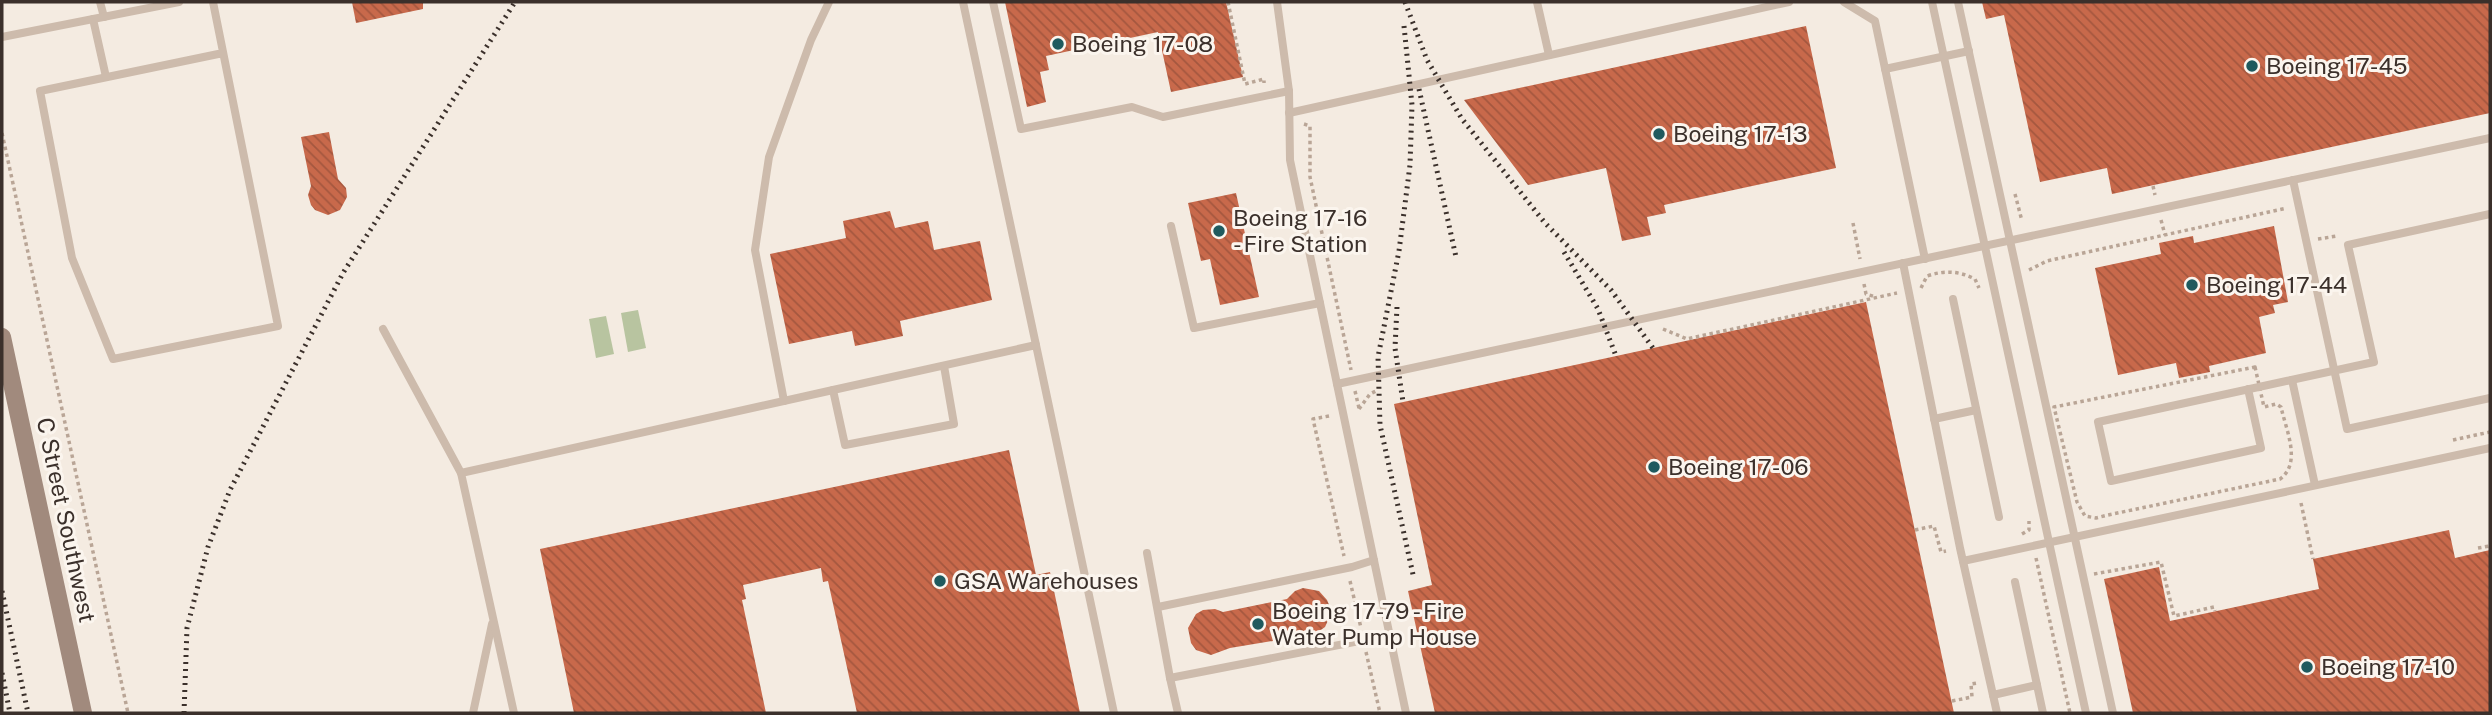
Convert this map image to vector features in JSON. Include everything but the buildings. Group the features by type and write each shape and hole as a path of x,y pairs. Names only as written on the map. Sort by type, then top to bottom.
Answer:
{"main road":[{"name":"C Street Southwest","path":"2,337 83,713"}],"lane":[{"path":"100,2 104,17"},
{"path":"2,37 179,2"},
{"path":"213,2 278,326 113,359 72,258 40,92 223,53"},
{"path":"784,401 755,250 769,157 811,40 829,2"},
{"path":"963,2 1114,713"},
{"path":"993,2 1021,129 1132,107 1163,117 1289,91"},
{"path":"1278,2 1289,91 1290,160 1406,713"},
{"path":"1537,2 1549,55"},
{"path":"1289,113 1789,2"},
{"path":"1844,2 1875,21 1926,258"},
{"path":"1932,2 2085,713"},
{"path":"1958,2 2113,713"},
{"path":"93,19 106,78"},
{"path":"1885,69 1969,51"},
{"path":"1337,384 2490,138"},
{"path":"2293,180 2347,429 2490,398"},
{"path":"2248,389 2261,448 2110,481 2098,422 2334,370 2374,362 2348,245 2490,214"},
{"path":"1171,226 1194,328 1320,303"},
{"path":"1903,263 1960,548 1997,713"},
{"path":"1952,299 1999,517"},
{"path":"383,329 461,473 514,713"},
{"path":"461,473 1036,345"},
{"path":"833,390 845,445 954,424 944,366"},
{"path":"2292,380 2315,485"},
{"path":"1934,419 1976,410"},
{"path":"1963,561 2490,448"},
{"path":"1147,553 1178,713"},
{"path":"1158,607 1352,568 1374,560"},
{"path":"2015,582 2043,713"},
{"path":"473,713 493,618"},
{"path":"1170,678 1390,635"},
{"path":"1993,695 2037,685"}],"path":[{"path":"2,133 128,713"},
{"path":"2025,278 2030,268 2047,261 2298,206"},
{"path":"2316,228 2319,240 2345,234"},
{"path":"1655,326 1687,339 1923,287 1927,276 1937,273 1959,272 1975,279 1981,294"},
{"path":"2051,394 2054,407 2077,502 2085,516 2096,518 2280,479 2288,474 2292,460 2281,407 2276,404 2264,407 2255,367 2054,407"},
{"path":"1359,409 1370,394 1379,390"},
{"path":"2012,537 2029,530 2029,521"},
{"path":"1915,530 1934,526 1941,552 1960,548"},
{"path":"2478,548 2490,546"},
{"path":"2094,575 2161,562 2174,616 2214,607 2215,611"}],"green space":[{"path":"638,310 646,348 628,352 621,313"},
{"path":"606,316 614,354 596,358 589,319"}],"railway":[{"path":"184,713 187,628 208,547 230,490 343,273 515,2"},
{"path":"1405,2 1427,60 1462,119 1545,223 1611,290 1653,348"},
{"path":"1404,26 1412,105 1410,165 1399,251 1378,357 1380,425 1414,579"},
{"path":"1419,89 1456,257"},
{"path":"1564,252 1598,309 1616,356"},
{"path":"1397,307 1395,348 1403,402"},
{"path":"2,591 28,713"},
{"path":"2,673 10,713"}],"place":[{"name":"Boeing 17-08","path":"1058,44"},
{"name":"Boeing 17-45","path":"2252,66"},
{"name":"Boeing 17-13","path":"1659,134"},
{"name":"Boeing 17-16 - Fire Station","path":"1219,231"},
{"name":"Boeing 17-44","path":"2192,285"},
{"name":"Boeing 17-06","path":"1654,467"},
{"name":"GSA Warehouses","path":"940,581"},
{"name":"Boeing 17-79 - Fire Water Pump House","path":"1258,624"},
{"name":"Boeing 17-10","path":"2307,667"}]}
